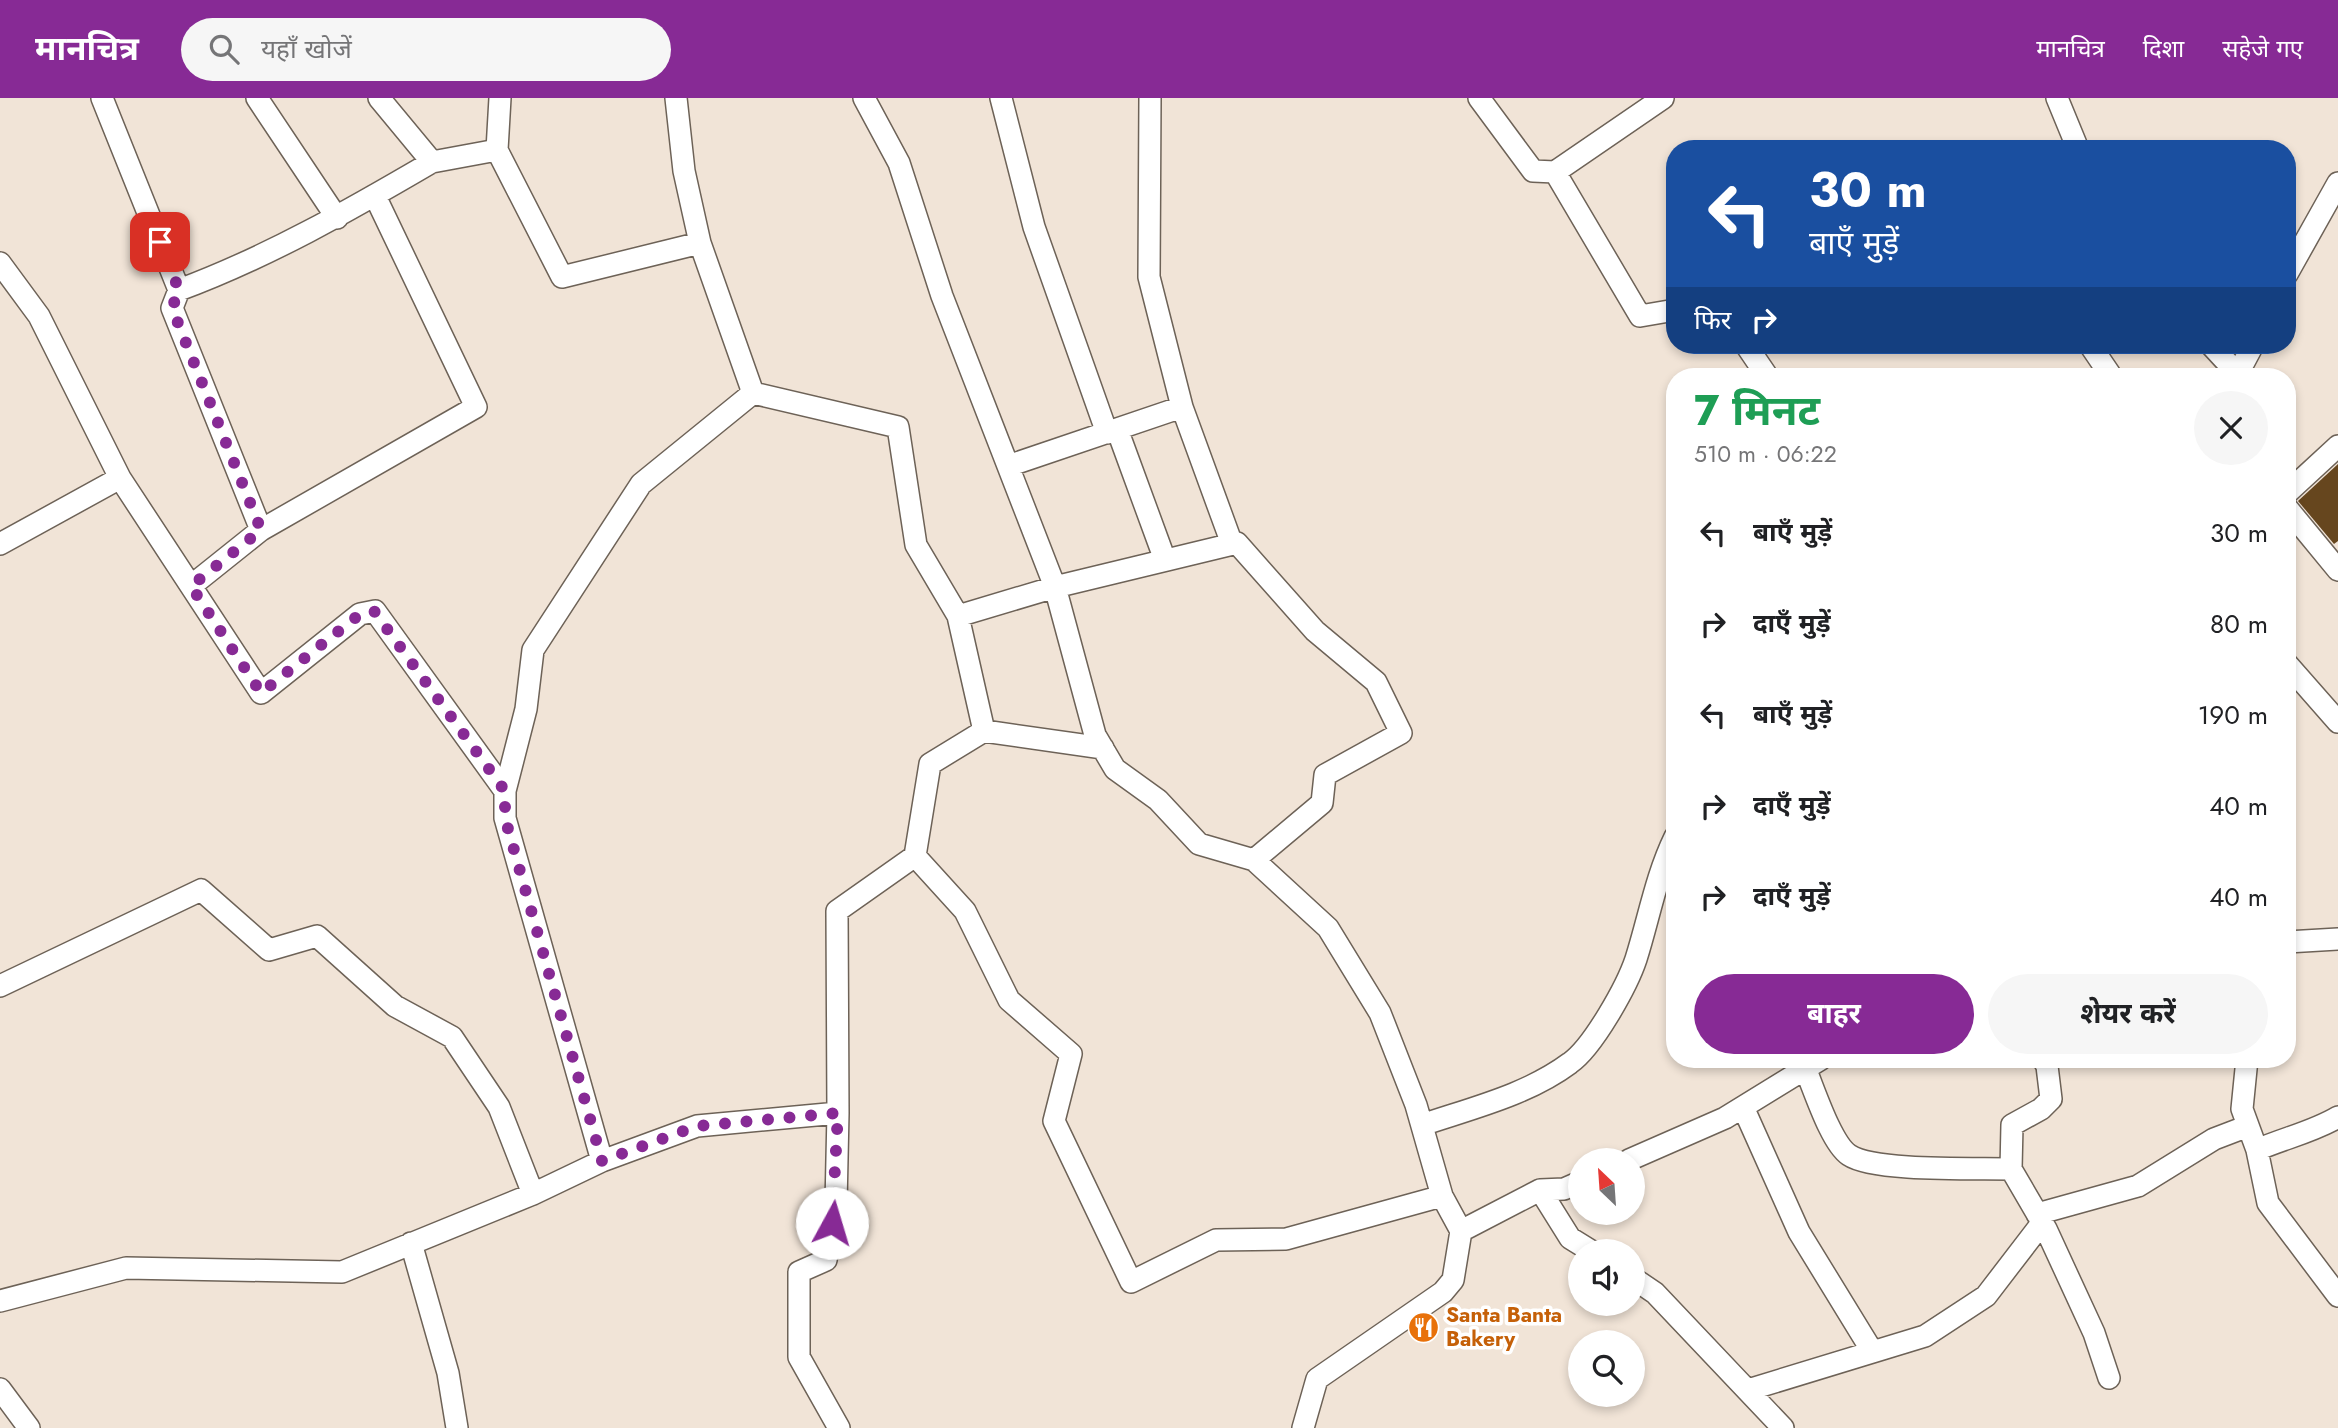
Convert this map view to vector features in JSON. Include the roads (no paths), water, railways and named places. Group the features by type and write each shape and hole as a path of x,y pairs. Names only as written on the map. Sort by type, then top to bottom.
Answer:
{"street":[{"path":"102,98 179,290 172,308 261,530"},
{"path":"257,98 337,218"},
{"path":"379,98 432,162"},
{"path":"500,98 497,150 562,277 700,243"},
{"path":"676,98 684,171 700,243 753,393"},
{"path":"864,98 899,163 942,296 1055,587 1095,735 1115,769 1158,800 1199,844 1254,860 1328,928 1380,1013 1422,1125 1443,1196 1461,1231 1453,1280 1443,1292 1317,1379 1303,1428"},
{"path":"1001,98 1034,227 1165,560"},
{"path":"1150,98 1150,277 1182,407 1232,544"},
{"path":"1479,98 1534,172 1555,172 1663,98"},
{"path":"2057,98 2074,140"},
{"path":"179,290 218,276 337,218 432,162 497,150"},
{"path":"1555,172 1640,316 1666,312"},
{"path":"2296,258 2338,183"},
{"path":"191,586 261,530 476,407 374,196"},
{"path":"0,263 39,316 120,478 261,693 360,614 374,611 505,791"},
{"path":"2238,368 2248,354"},
{"path":"753,393 898,427 916,544 958,616 984,731"},
{"path":"602,1161 505,818 505,791 526,709 533,650 641,484 753,393"},
{"path":"1008,466 1182,407"},
{"path":"2296,485 2338,446"},
{"path":"0,544 120,478"},
{"path":"2296,518 2334,558"},
{"path":"958,616 1055,587 1237,543 1315,631 1376,682 1401,733 1325,775 1322,803 1254,860"},
{"path":"2296,674 2338,722"},
{"path":"839,1428 799,1357 799,1272 826,1260 836,1204 837,911 915,856 930,764 984,731 1103,748"},
{"path":"1422,1125 1511,1095 1572,1062 1614,1006 1635,961 1666,854"},
{"path":"915,856 965,911 1009,1000 1071,1054 1054,1121 1131,1282 1216,1240 1286,1239 1443,1196"},
{"path":"0,986 201,890 269,950 317,936 395,1006 452,1037 499,1107 533,1194"},
{"path":"2296,941 2338,939"},
{"path":"1645,1153 1743,1107 1806,1068"},
{"path":"1814,1068 1835,1136 1849,1155 1876,1164 2011,1169"},
{"path":"2047,1068 2051,1099 2041,1109 2012,1125 2011,1169 2040,1219 2094,1333 2109,1378"},
{"path":"2246,1068 2242,1109 2257,1150 2268,1203 2338,1296"},
{"path":"1743,1107 1799,1232 1872,1351"},
{"path":"0,1301 126,1268 342,1272 533,1194 602,1161 697,1126 838,1113"},
{"path":"2257,1150 2288,1136 2321,1127 2338,1117"},
{"path":"1748,1390 1925,1336 1986,1296 2040,1219 2138,1186 2214,1139 2248,1126"},
{"path":"1461,1231 1540,1190 1568,1187"},
{"path":"1540,1190 1572,1239"},
{"path":"411,1243 448,1373 457,1428"},
{"path":"1645,1286 1655,1293 1783,1428"},
{"path":"0,1389 29,1428"}],"place":[{"name":"Santa Banta Bakery","path":"1423,1327"}]}
